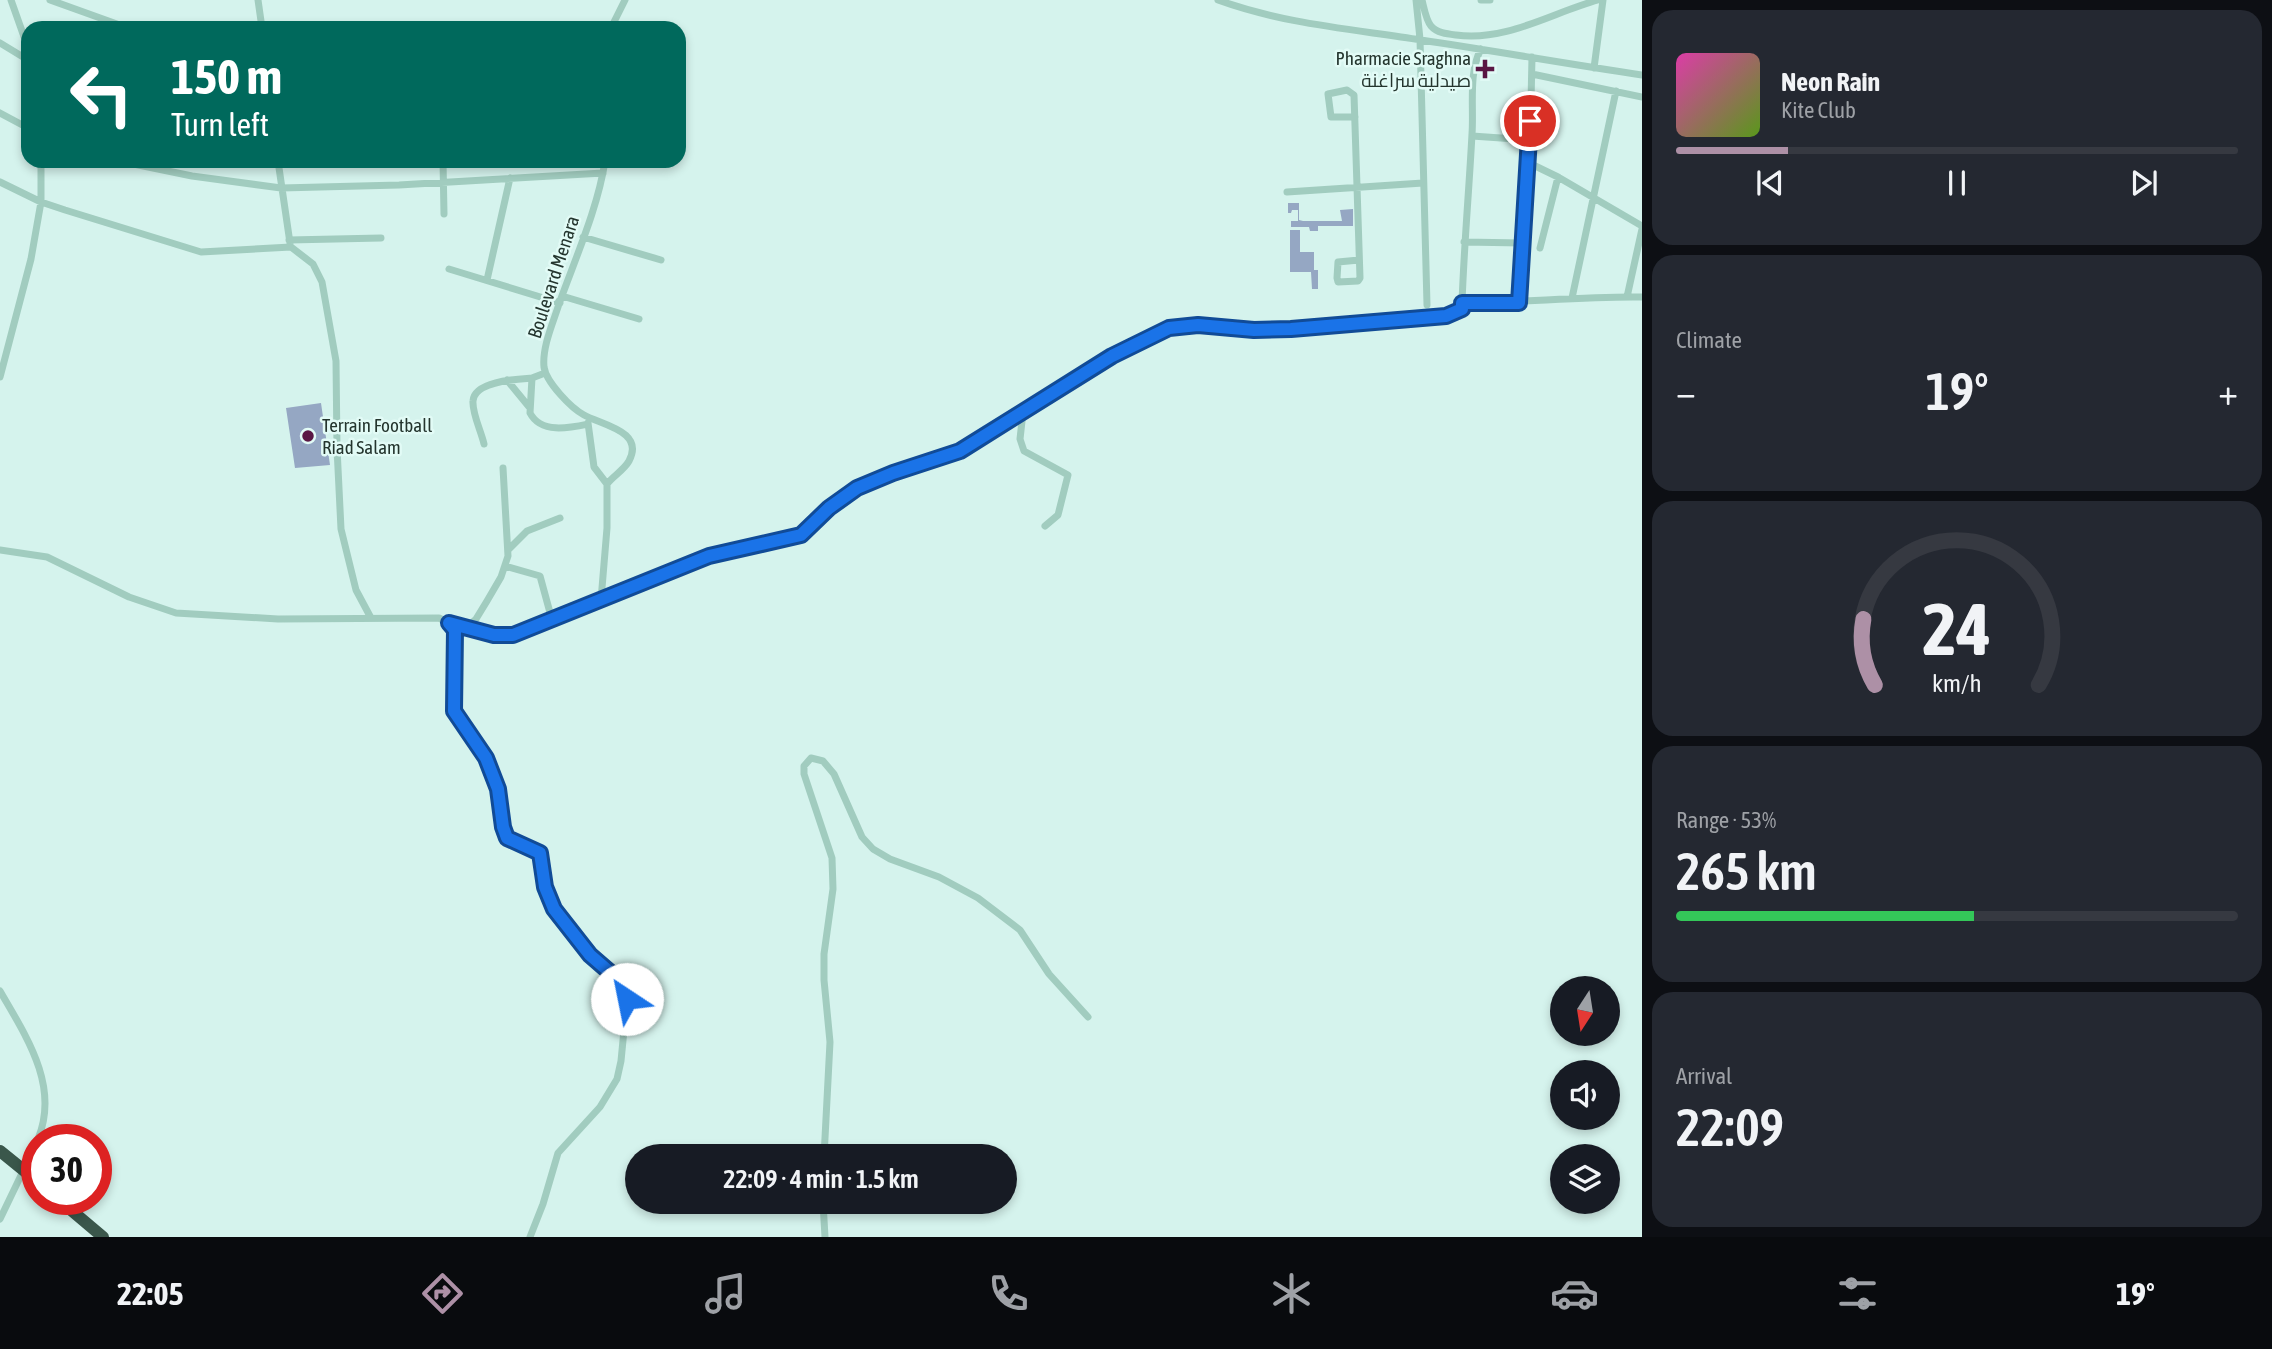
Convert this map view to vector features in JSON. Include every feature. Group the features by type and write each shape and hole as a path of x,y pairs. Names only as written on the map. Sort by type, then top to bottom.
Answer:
{"highway":[{"path":"0,1151 21,1168"},
{"path":"77,1215 103,1237"}],"street":[{"path":"11,0 21,28"},
{"path":"50,0 108,21"},
{"path":"258,0 261,21"},
{"path":"614,21 625,0"},
{"path":"1218,0 1310,25 1420,39 1642,75"},
{"path":"1416,0 1420,39 1427,305"},
{"path":"1422,0 1433,29 1476,37 1529,25 1581,2 1600,0 1594,68"},
{"path":"1481,0 1490,0"},
{"path":"0,43 21,56"},
{"path":"0,550 47,557 129,597 176,613 278,619 439,618 482,633 503,636 552,620 709,556 801,535 829,508 857,488 960,451 1112,356 1169,328 1198,325 1254,330 1396,321 1455,313 1462,309 1474,62 1481,49"},
{"path":"1519,303 1532,57"},
{"path":"1532,74 1642,97"},
{"path":"1355,117 1331,117 1328,94 1347,90 1353,92 1355,117 1358,187 1359,260"},
{"path":"1572,298 1616,91"},
{"path":"0,113 21,124"},
{"path":"1472,136 1528,140"},
{"path":"1527,162 1558,177 1642,228 1627,297"},
{"path":"0,377 31,259 41,202 41,168"},
{"path":"153,168 192,176 281,187 603,173"},
{"path":"279,168 290,243 313,264 323,282 336,361 341,529 356,590 371,618"},
{"path":"443,168 444,214"},
{"name":"Boulevard Menara","path":"545,373 546,348 604,168"},
{"path":"1540,248 1558,177"},
{"path":"487,280 510,178"},
{"path":"0,182 41,202 201,252 290,243 382,238"},
{"path":"1287,192 1423,184"},
{"path":"583,237 661,260"},
{"path":"1464,242 1522,243"},
{"path":"449,269 639,319"},
{"path":"1462,303 1642,297"},
{"path":"484,444 474,397 484,388 507,380 532,378 545,373 564,398 587,420 617,429 626,434 632,442 631,458 607,484"},
{"path":"532,378 532,417 546,426 562,429 587,420"},
{"path":"507,380 530,408"},
{"path":"1023,412 1020,439 1024,451 1068,475 1058,514 1045,526"},
{"path":"587,420 594,467 607,484 607,528 601,600"},
{"path":"467,627 476,619 487,601 505,566 509,549 503,468"},
{"path":"509,549 527,531 561,518"},
{"path":"505,566 540,576 552,620"},
{"path":"449,623 455,630 454,711 486,758 498,789 506,835 512,842 540,853 545,887 554,909 590,955 620,981 627,999 617,1079 600,1107 558,1153 530,1237"},
{"path":"825,1144 830,1042 824,954 834,872 832,858 804,774 804,765 811,758 823,761 834,775 862,837 873,849 890,859 939,877 978,898 1020,930 1049,974 1088,1017"},
{"path":"0,991 29,1041 41,1071 45,1114 42,1124"},
{"path":"0,1219 21,1176"},
{"path":"824,1214 825,1237"}],"shaded area":[{"path":"1288,203 1299,203 1299,220 1303,221 1342,221 1340,210 1353,209 1353,226 1318,226 1318,231 1310,231 1309,227 1291,227 1291,221 1298,221 1298,210 1288,213"},
{"path":"1290,230 1300,230 1300,252 1314,252 1318,289 1312,289 1311,272 1290,272"},
{"name":"Terrain Football Riad Salam","path":"321,403 330,465 295,468 286,408"}],"place":[{"name":"Pharmacie Sraghna صيدلية سراغنة","path":"1485,69"},
{"name":"Terrain Football Riad Salam","path":"308,436"}],"route":[{"path":"627,999 620,981 590,955 554,909 545,887 540,853 528,846 512,842 506,835 498,789 486,758 467,728 456,717 452,706 455,630 449,623 482,633 513,635 709,556 801,535 829,508 857,488 960,451 1112,356 1169,328 1198,325 1254,330 1291,329 1446,316 1462,309 1462,303 1519,303 1530,121"}]}
